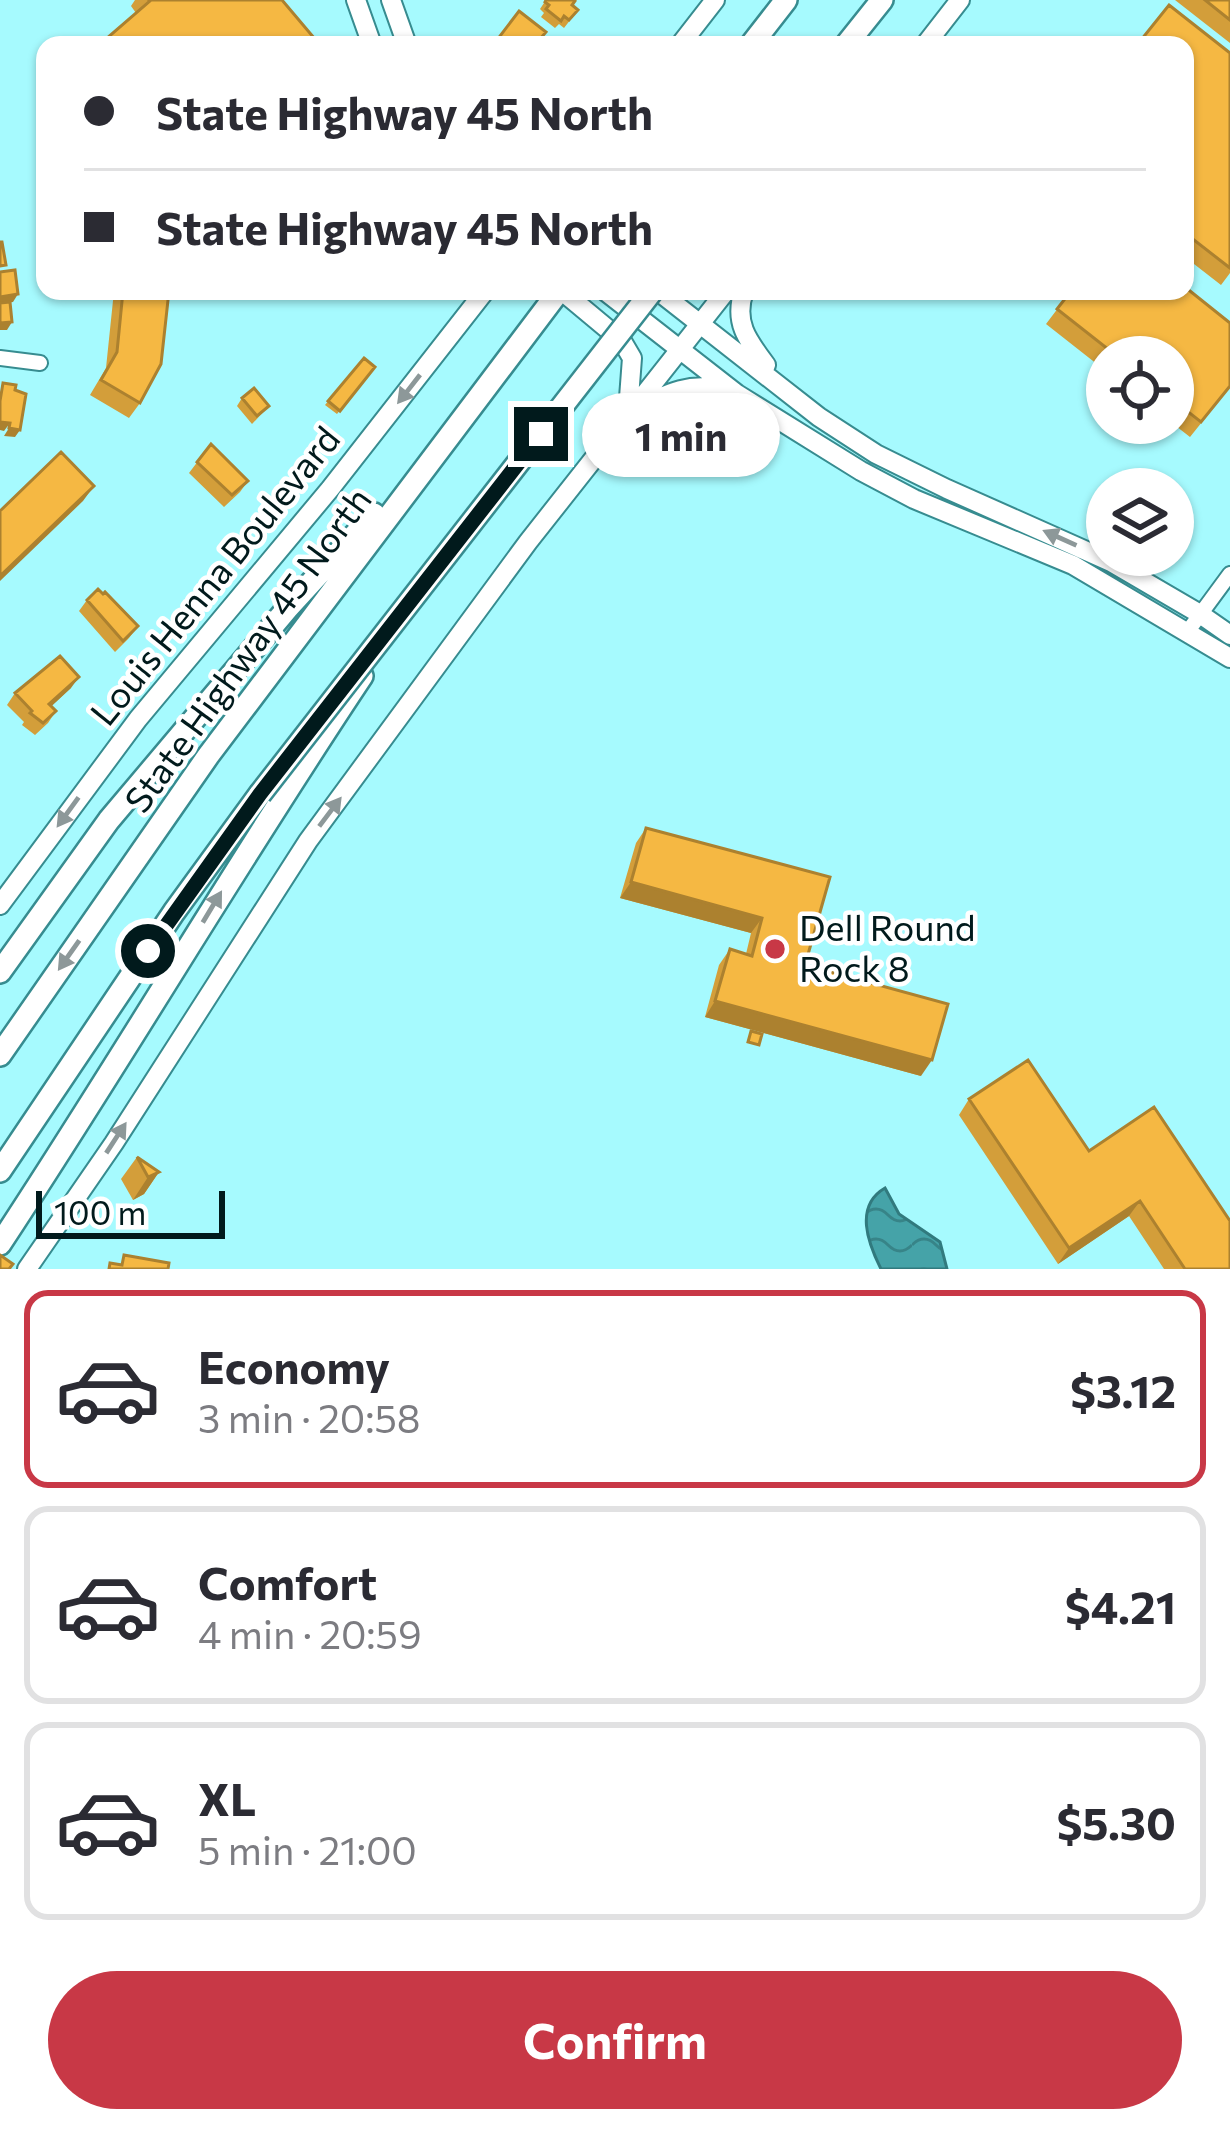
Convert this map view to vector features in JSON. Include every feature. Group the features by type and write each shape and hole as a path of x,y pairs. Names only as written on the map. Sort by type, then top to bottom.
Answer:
{"highway":[{"path":"758,36 786,0"},
{"path":"853,36 882,0"},
{"name":"State Highway 45 North","path":"0,1055 208,756 554,300"},
{"path":"0,1171 174,912 268,800 429,576 648,300"},
{"path":"0,972 109,820 182,732 463,416"},
{"path":"0,1244 92,1104 268,800"}],"main road":[{"path":"356,0 369,36"},
{"path":"391,0 404,36"},
{"path":"687,36 715,0"},
{"path":"932,36 960,0"},
{"name":"Louis Henna Boulevard","path":"0,905 138,719 330,489 479,300"},
{"path":"572,300 622,340 632,358 627,416"},
{"path":"616,300 737,394 861,471 914,499 1073,565 1230,658"},
{"path":"667,300 846,435 909,472 1111,562 1230,635"},
{"path":"27,1269 308,841 528,542 719,300"},
{"path":"742,300 739,319 748,341 784,387"},
{"path":"627,416 685,387 737,394"},
{"path":"861,471 894,479 909,472"}],"street":[{"path":"0,358 40,363"},
{"path":"1188,631 1230,574"}],"water":[{"path":"885,1188 899,1214 940,1242 947,1269 881,1269 868,1237 867,1215 875,1196"}],"building":[{"path":"282,0 312,36 109,36 150,1"},
{"path":"546,0 574,0 572,5 578,10 561,21 546,9"},
{"path":"1205,0 1230,0 1230,20"},
{"path":"1169,5 1230,53 1230,268 1194,240 1194,36 1144,36"},
{"path":"519,11 546,32 543,36 500,36"},
{"path":"0,242 6,265 0,266"},
{"path":"15,270 18,294 0,297 0,272"},
{"path":"1194,294 1230,323 1230,386 1201,422 1194,416 1194,336 1091,336 1057,309 1064,300 1194,300"},
{"path":"122,300 168,300 161,364 140,403 101,380 117,352"},
{"path":"10,302 12,322 0,323 0,303"},
{"path":"364,358 375,367 340,411 328,401"},
{"path":"3,383 16,385 15,390 26,394 20,430 0,422"},
{"path":"254,388 269,406 257,416 242,398"},
{"path":"211,444 248,481 232,495 197,462"},
{"path":"61,452 94,486 0,576 0,511"},
{"path":"98,589 138,626 123,641 87,600"},
{"path":"60,656 79,677 49,704 56,711 43,723 15,693"},
{"name":"Dell Round Rock 8","path":"646,828 830,877 805,965 948,1004 932,1060 715,1001 730,949 752,956 762,918 631,882"},
{"path":"751,1031 762,1034 759,1045 748,1042"},
{"path":"1028,1060 1089,1151 1154,1107 1230,1221 1230,1269 1185,1269 1140,1201 1069,1248 969,1099"},
{"path":"137,1157 159,1172 148,1177"},
{"path":"0,1255 13,1264 9,1269 0,1269"},
{"path":"124,1255 169,1263 168,1269 109,1269 110,1263 122,1265"}],"place":[{"name":"Dell Round Rock 8","path":"775,949"}],"route":[{"path":"148,951 260,794 541,434"}]}
